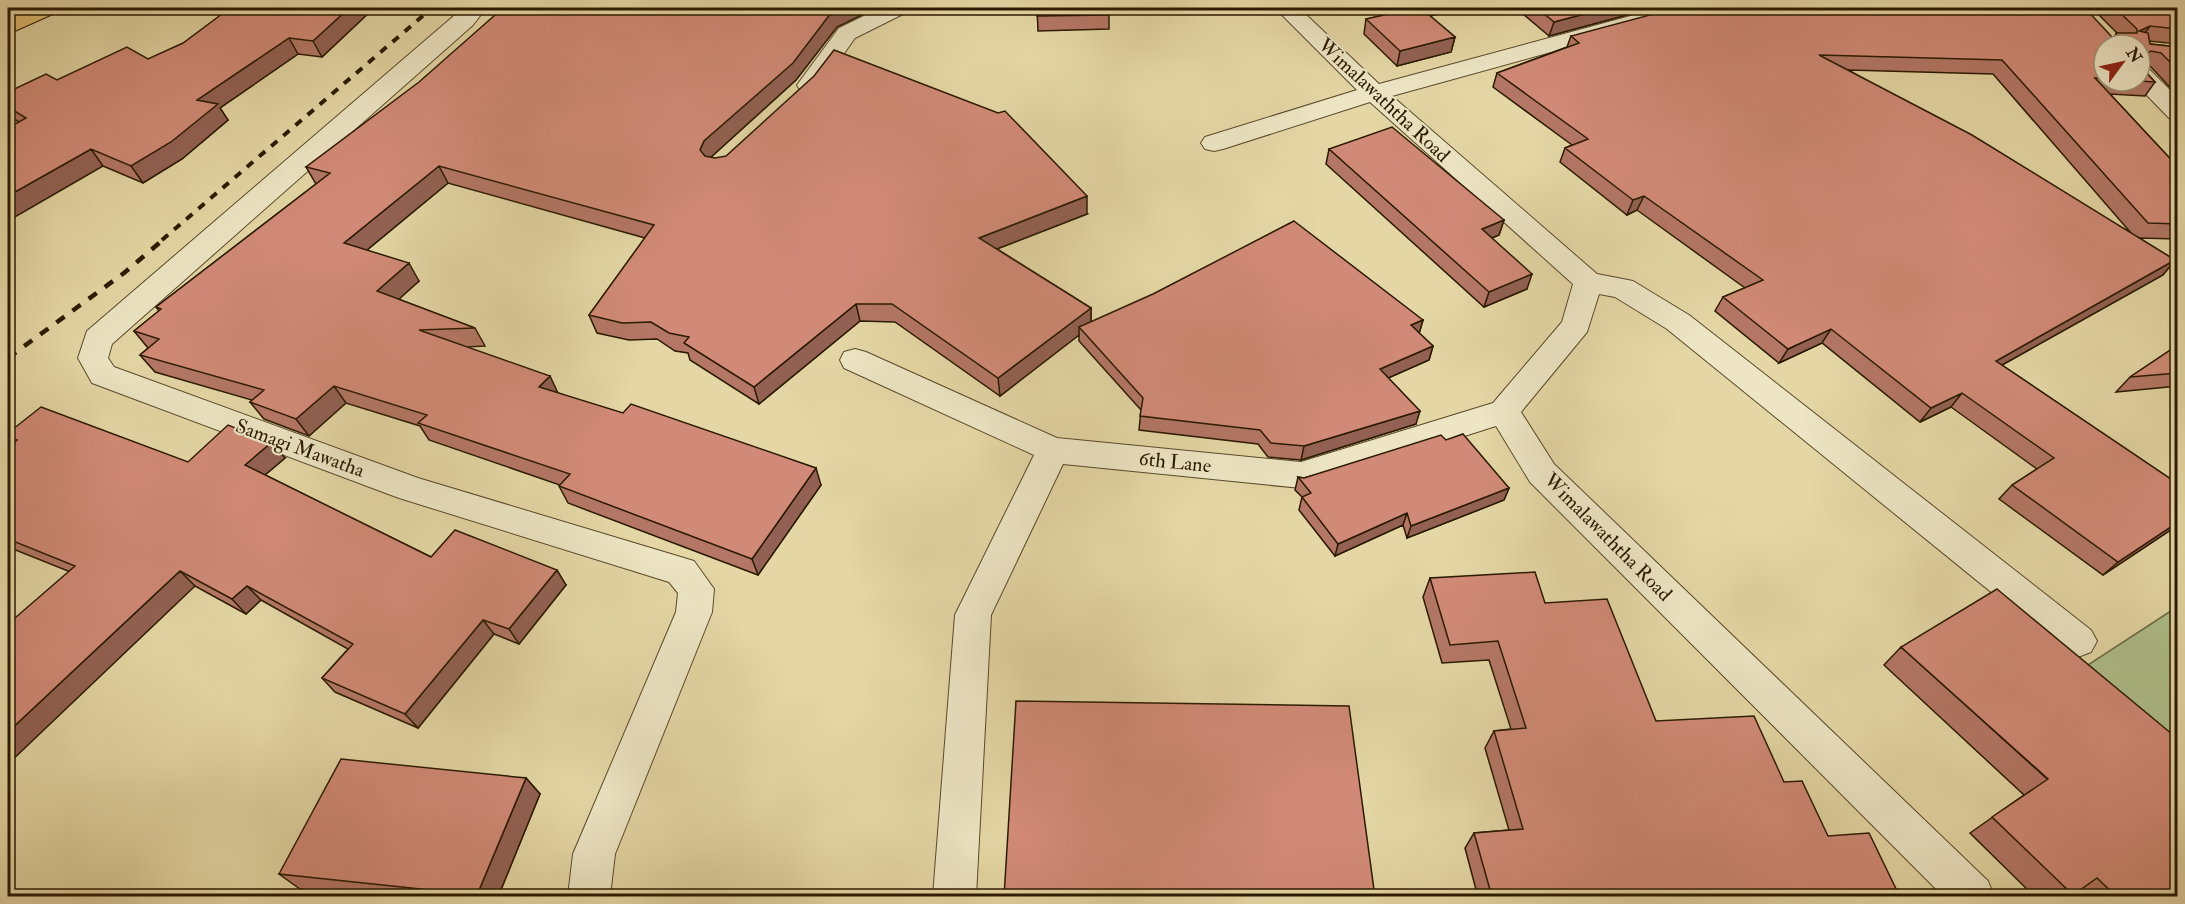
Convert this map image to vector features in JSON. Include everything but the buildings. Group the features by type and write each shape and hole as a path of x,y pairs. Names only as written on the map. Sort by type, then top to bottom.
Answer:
{"main road":[{"path":"8,27 47,8"}],"street":[{"name":"Samagi Mawatha","path":"475,8 465,20 98,339 93,358 103,375 411,489 681,571 696,589 694,612 594,854 589,897"},
{"path":"790,103 807,87 847,33 897,8"},
{"name":"Wimalawaththa Road","path":"1286,8 1374,93 1588,282"},
{"path":"1214,143 1374,93 1684,8"},
{"path":"2152,86 2178,113"},
{"path":"1504,411 1576,325 1588,282 1623,288 1678,322 2078,641"},
{"name":"6th Lane","path":"855,360 1053,450 1301,475 1504,411"},
{"name":"Wimalawaththa Road","path":"1504,411 1542,472 1973,897"},
{"path":"954,897 973,615 1053,450"}],"green space":[{"path":"2177,607 2177,757 2077,672"}],"railway":[{"path":"162,240 432,8"},
{"path":"8,358 124,273 164,239"}]}
